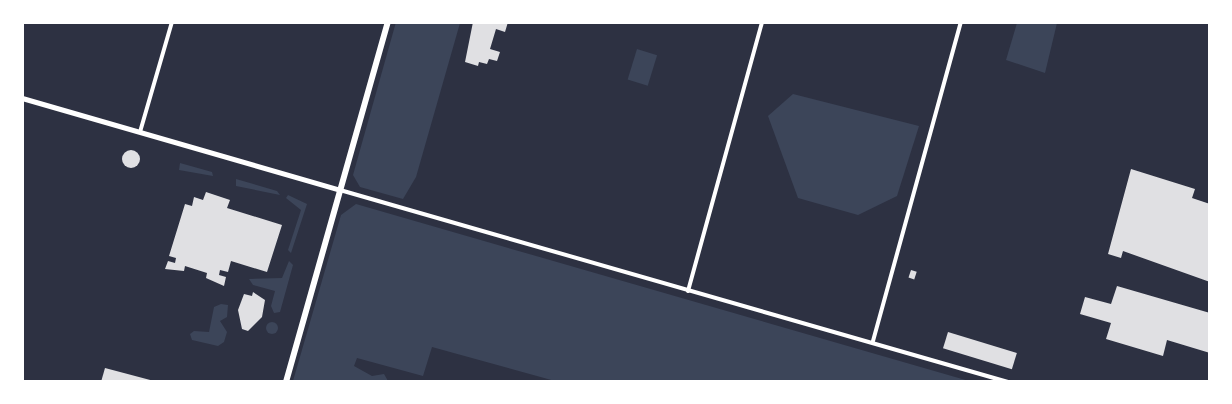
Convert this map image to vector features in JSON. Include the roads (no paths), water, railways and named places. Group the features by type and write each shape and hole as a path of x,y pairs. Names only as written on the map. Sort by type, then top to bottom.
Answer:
{"main road":[{"path":"286,382 388,22"}],"street":[{"path":"140,132 172,22"},
{"path":"688,291 762,22"},
{"path":"873,341 961,22"},
{"path":"22,98 688,291 873,341 1008,382"}]}
